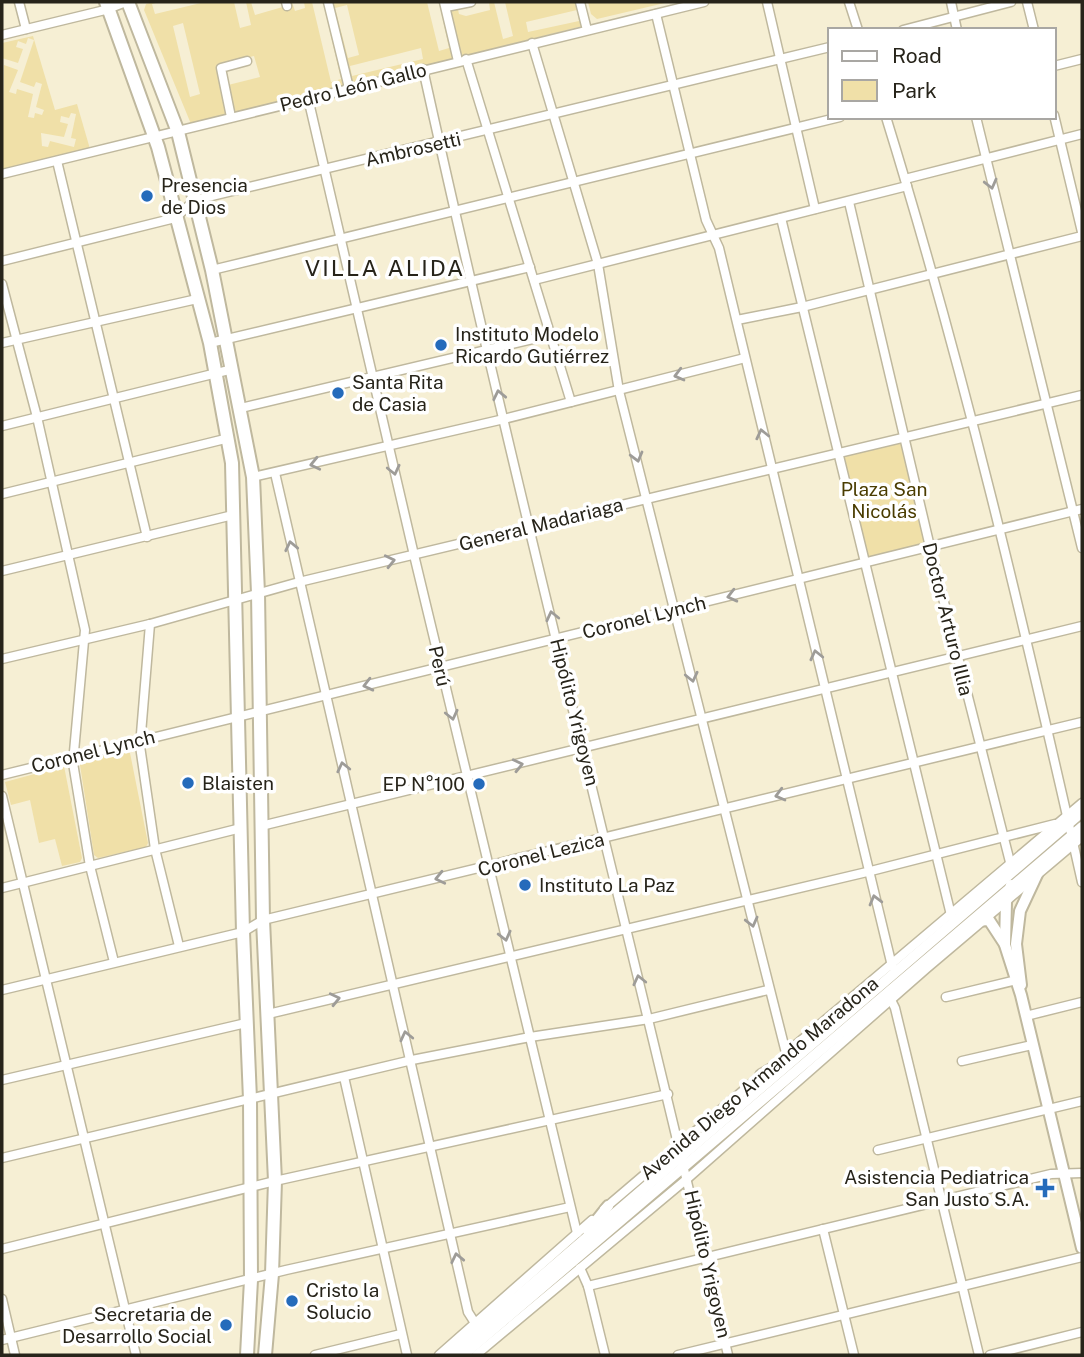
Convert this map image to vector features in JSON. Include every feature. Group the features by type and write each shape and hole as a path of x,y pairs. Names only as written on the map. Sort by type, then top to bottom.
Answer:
{"highway":[{"path":"127,2 178,132 212,270 253,477 258,593 263,920 275,1181 272,1274 265,1355"},
{"path":"107,5 154,138 210,343 229,438 250,1099 251,1280 247,1355"}],"main road":[{"name":"Avenida Diego Armando Maradona","path":"463,1355 685,1162 892,971 1066,820 1082,812"},
{"name":"Avenida Diego Armando Maradona","path":"450,1355 570,1252 836,1038 1011,885 1076,839 1082,827"},
{"name":"Doctor Arturo Illia","path":"1046,859 1034,877 1020,911 1016,944 1018,980 1082,1248"},
{"name":"Doctor Arturo Illia","path":"1011,868 1011,885 1006,902 1005,945 1018,980"},
{"path":"969,924 986,919 997,929 1005,945"},
{"path":"761,1075 812,1043 853,998 892,971"},
{"path":"781,1095 836,1038"},
{"path":"570,1252 608,1206"},
{"path":"524,1315 540,1290 569,1276"}],"street":[{"path":"19,2 26,29"},
{"path":"2,35 107,5 127,2"},
{"path":"330,2 349,88"},
{"path":"471,2 445,5 509,197 571,402"},
{"path":"580,2 587,30"},
{"name":"Pedro León Gallo","path":"2,174 704,2"},
{"path":"768,2 815,209"},
{"path":"849,2 857,28"},
{"path":"951,2 957,28"},
{"path":"910,28 1011,2"},
{"path":"1027,2 1034,28"},
{"path":"656,14 689,154 712,233 719,248 737,320 892,971"},
{"path":"532,43 598,264 619,391 786,1053"},
{"name":"Ambrosetti","path":"2,261 175,218 195,200 440,144 555,113 828,47"},
{"path":"1056,66 1082,59"},
{"path":"231,117 221,68 247,61"},
{"name":"Hipólito Yrigoyen","path":"423,69 504,419 685,1162 728,1355"},
{"name":"Perú","path":"308,98 440,667 548,1121 578,1233"},
{"path":"212,270 833,119"},
{"path":"887,119 933,275 1000,530 1048,730 1066,820 1076,839 1082,882"},
{"path":"976,119 1008,255 1078,510 1082,548"},
{"path":"737,320 933,275 1082,234 1055,119"},
{"path":"534,281 712,233 849,202 906,182 1082,134"},
{"path":"57,161 116,398 147,537"},
{"name":"Doctor Arturo Illia","path":"849,202 930,547 1011,868"},
{"path":"781,218 890,674 951,915"},
{"path":"210,343 530,267"},
{"path":"2,284 37,417 85,639 73,757 90,866 114,962"},
{"path":"2,343 197,299"},
{"path":"241,408 373,379 550,335"},
{"path":"253,477 389,447 745,358"},
{"path":"2,426 233,369"},
{"name":"General Madariaga","path":"2,659 150,624 299,582 1082,396"},
{"path":"2,494 229,438"},
{"path":"275,473 395,985 468,1312 475,1323"},
{"name":"Coronel Lynch","path":"2,775 1078,510"},
{"path":"2,571 233,515"},
{"path":"150,624 140,739 155,849 179,946"},
{"path":"261,826 352,806 1082,626"},
{"name":"Coronel Lezica","path":"2,990 243,932 263,920 1082,722"},
{"path":"2,796 136,1355"},
{"name":"Avenida Diego Armando Maradona","path":"1066,820 1082,803"},
{"path":"268,1014 867,872 1066,820"},
{"path":"2,888 242,828"},
{"name":"Avenida Diego Armando Maradona","path":"439,1355 608,1206 685,1162 781,1095 1076,839"},
{"name":"Avenida Diego Armando Maradona","path":"892,971 951,915 1011,868"},
{"path":"946,998 1018,980"},
{"path":"2,1158 250,1099 272,1091 412,1060 530,1037 649,1019 768,990"},
{"name":"Avenida Diego Armando Maradona","path":"481,1354 580,1268 685,1162 761,1075 853,998"},
{"path":"891,1000 979,1355"},
{"path":"1026,1016 1082,1002"},
{"path":"2,1080 246,1023"},
{"path":"962,1061 1032,1045"},
{"path":"344,1077 407,1355"},
{"path":"2,1249 275,1181 668,1094"},
{"path":"878,1150 1082,1101"},
{"path":"588,1286 1051,1174 1082,1173"},
{"path":"6,1339 272,1274 570,1208"},
{"path":"823,1229 854,1355"},
{"path":"678,1355 1082,1257"},
{"path":"580,1268 588,1286 605,1355"},
{"path":"2,1299 6,1339 15,1355"},
{"path":"990,1355 1082,1332"},
{"path":"315,1355 401,1334"}],"green space":[{"path":"159,2 152,4 155,14 205,2 234,2 240,28 251,25 246,2 251,2 255,15 286,6 286,2 292,2 295,11 305,8 304,2 312,2 331,82 341,79 323,2 427,2 439,51 449,48 439,2 457,5 459,14 466,16 490,10 489,2 494,2 503,39 513,36 505,2 578,2 583,26 191,124 144,10 146,4","holes":["347,5 359,55 348,58 335,8","577,10 579,21 528,32 526,22","183,23 200,94 190,97 173,26","421,48 423,59 352,76 350,66","254,56 260,77 224,86 222,64"]},
{"path":"588,2 669,2 597,19 591,14"},
{"path":"33,36 55,110 77,104 90,149 2,169 4,65 18,70 9,92 16,94 17,89 33,94 28,117 34,118 35,113 42,115 44,110 36,107 42,84 36,82 34,87 20,82 34,40 28,38 26,44 18,41 16,47 23,49 18,63 2,58 2,43","holes":["71,113 76,114 71,138 76,139 74,147 50,141 48,147 42,146 41,133 64,137 68,124 60,122 61,116 69,118"]},
{"name":"Plaza San Nicolás","path":"901,442 925,544 868,557 844,455"},
{"path":"129,748 148,843 146,847 98,858 94,855 80,765 82,760"},
{"path":"64,766 82,858 80,862 62,866 55,839 39,843 30,800 11,805 5,782"}],"place":[{"name":"Presencia de Dios","path":"147,196"},
{"name":"Instituto Modelo Ricardo Gutiérrez","path":"441,345"},
{"name":"Santa Rita de Casia","path":"338,393"},
{"name":"Blaisten","path":"188,783"},
{"name":"EP N°100","path":"479,784"},
{"name":"Instituto La Paz","path":"525,885"},
{"name":"Asistencia Pediatrica San Justo S.A.","path":"1045,1188"},
{"name":"Cristo la Solucio","path":"292,1301"},
{"name":"Secretaria de Desarrollo Social","path":"226,1325"}],"district":[{"name":"VILLA ALIDA","path":"385,268"}]}
